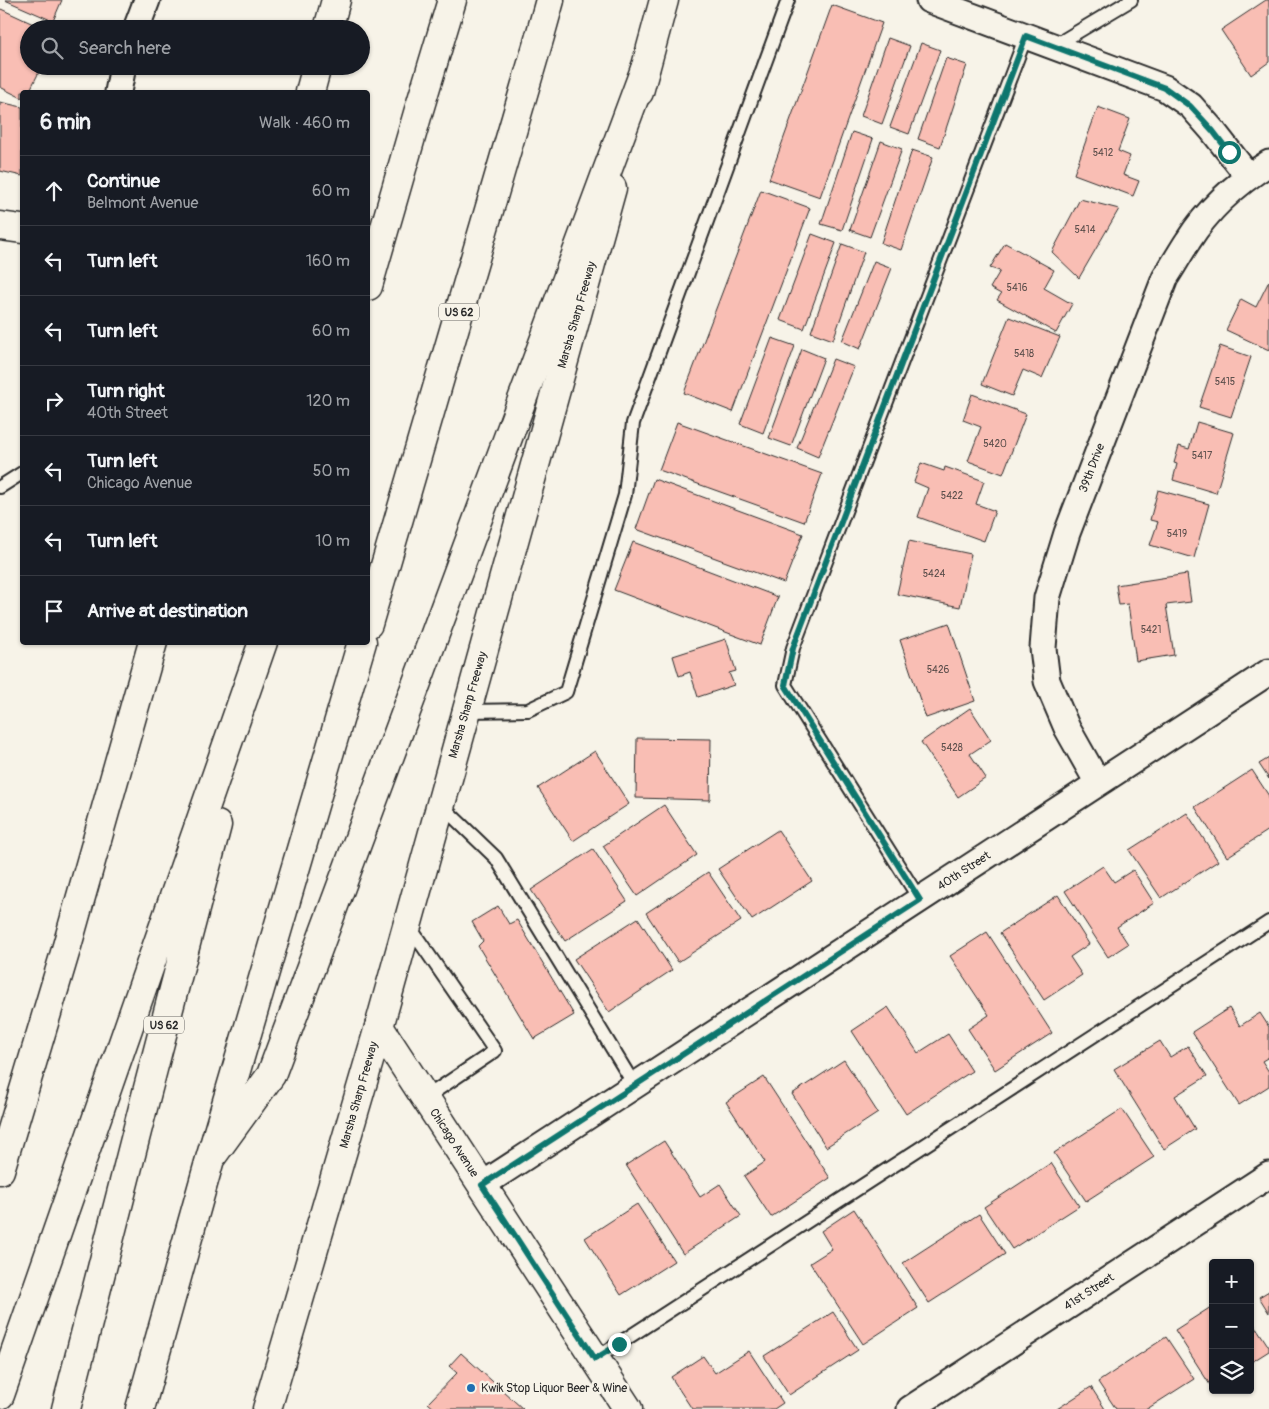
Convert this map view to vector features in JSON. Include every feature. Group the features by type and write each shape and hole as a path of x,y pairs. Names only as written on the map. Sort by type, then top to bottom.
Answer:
{"main road":[{"path":"330,20 336,0"},
{"path":"418,113 438,0"},
{"path":"370,279 452,0"},
{"name":"US 62","path":"370,617 550,0"},
{"name":"Marsha Sharp Freeway","path":"267,1409 379,1027 664,0"},
{"path":"210,1159 270,1076 645,69"},
{"path":"311,90 315,75"},
{"path":"0,226 20,229"},
{"path":"0,1170 152,645"},
{"path":"0,1395 263,645"},
{"name":"US 62","path":"66,1409 263,645"},
{"path":"140,1409 210,1159 361,645"},
{"name":"Chicago Avenue","path":"379,1027 628,1409"}],"street":[{"path":"139,20 147,0"},
{"path":"929,0 1165,88 1190,106 1213,131 1248,176"},
{"path":"118,90 121,75"},
{"name":"39th Drive","path":"1098,783 1067,728 1047,680 1043,648 1048,598 1067,533 1165,278 1188,240 1210,213 1248,176 1269,162"},
{"name":"40th Street","path":"482,1185 1269,672"},
{"name":"41st Street","path":"910,1409 1269,1175"}],"lane":[{"path":"466,711 528,710 566,692 625,494 632,424 788,0"},
{"path":"1054,46 1131,0"},
{"path":"920,900 785,685 793,648 1026,36"},
{"path":"0,487 20,474"},
{"path":"441,805 496,858 635,1086"},
{"path":"595,1359 1269,922"},
{"path":"407,924 495,1051 425,1098"}],"building":[{"path":"5,0 62,0 53,20"},
{"path":"1266,0 1269,0 1269,62 1251,75 1221,30"},
{"path":"832,5 882,23 820,197 769,179"},
{"path":"1,9 25,20 20,20 20,75 38,75 30,90 20,90 20,97 0,87"},
{"path":"888,38 910,46 882,124 861,116"},
{"path":"921,43 940,50 909,134 890,127"},
{"path":"946,58 967,65 940,147 918,139"},
{"path":"0,102 20,107 20,176 0,171"},
{"path":"1098,107 1130,119 1118,151 1130,156 1123,175 1139,181 1133,196 1074,174"},
{"path":"852,132 873,139 842,230 821,224"},
{"path":"881,141 902,149 870,237 850,230"},
{"path":"912,150 933,157 901,250 881,243"},
{"path":"761,190 810,208 733,412 684,393"},
{"path":"1080,199 1119,209 1079,278 1052,252"},
{"path":"812,234 836,243 804,329 780,320"},
{"path":"1005,243 1054,270 1044,288 1072,304 1056,333 997,300 1001,294 990,288 1000,271 990,268"},
{"path":"842,244 864,252 833,340 811,332"},
{"path":"874,261 892,268 860,349 842,341"},
{"path":"1269,281 1269,350 1226,330 1241,299 1256,307"},
{"path":"1009,317 1060,337 1042,378 1023,370 1012,396 982,384"},
{"path":"772,338 795,346 763,433 740,424"},
{"path":"1220,346 1251,357 1231,417 1199,407"},
{"path":"802,349 824,358 791,446 769,438"},
{"path":"833,359 854,367 818,457 797,448"},
{"path":"972,394 1026,414 1003,474 968,461 981,427 963,420"},
{"path":"677,422 822,474 804,522 659,470"},
{"path":"1197,422 1234,433 1216,493 1173,480 1177,464 1174,463 1179,446 1189,449"},
{"path":"921,463 944,471 945,467 984,481 976,504 995,511 984,541 918,517 928,488 914,482"},
{"path":"654,479 803,534 784,583 636,529"},
{"path":"1158,490 1209,504 1194,558 1150,545 1158,522 1150,520"},
{"path":"909,541 971,554 960,607 897,594"},
{"path":"633,542 778,597 760,645 614,590"},
{"path":"1187,574 1191,602 1166,605 1174,655 1136,661 1128,604 1119,605 1116,585"},
{"path":"949,623 975,701 926,718 900,640"},
{"path":"726,639 736,671 729,673 734,685 698,697 690,672 679,676 673,656"},
{"path":"970,708 991,740 970,754 986,778 958,797 921,742"},
{"path":"637,738 711,739 710,800 636,798"},
{"path":"595,751 629,804 573,841 538,788"},
{"path":"1269,758 1269,779 1259,764"},
{"path":"1252,770 1269,796 1269,830 1227,857 1195,807"},
{"path":"664,805 697,855 637,896 603,846"},
{"path":"1187,813 1218,861 1161,898 1129,850"},
{"path":"778,830 812,881 752,920 718,869"},
{"path":"593,849 627,901 565,941 531,890"},
{"path":"1103,866 1114,882 1133,870 1154,903 1117,927 1128,944 1108,957 1065,891"},
{"path":"708,872 741,921 678,962 646,913"},
{"path":"1058,895 1089,944 1070,957 1082,975 1044,1000 1000,933"},
{"path":"498,906 509,924 517,920 574,1015 534,1039 478,946 483,941 472,922"},
{"path":"638,918 672,970 609,1012 574,959"},
{"path":"987,932 1052,1033 995,1070 968,1029 989,1015 950,956"},
{"path":"888,1007 918,1053 948,1034 972,1071 906,1114 852,1031"},
{"path":"1229,1008 1240,1026 1260,1013 1269,1027 1269,1057 1262,1061 1269,1072 1269,1086 1239,1105 1192,1032"},
{"path":"1160,1041 1170,1057 1188,1046 1207,1076 1175,1096 1195,1129 1164,1149 1114,1069"},
{"path":"844,1060 878,1113 826,1147 792,1094"},
{"path":"764,1077 830,1178 771,1217 744,1176 765,1162 726,1102"},
{"path":"1122,1109 1154,1157 1086,1201 1054,1153"},
{"path":"664,1141 700,1197 720,1184 741,1216 683,1254 626,1165"},
{"path":"1051,1163 1079,1206 1012,1249 984,1207"},
{"path":"637,1204 674,1261 621,1295 585,1238"},
{"path":"854,1209 918,1308 863,1344 810,1263 832,1249 821,1231"},
{"path":"979,1214 1005,1254 929,1303 903,1263"},
{"path":"1269,1291 1269,1313 1259,1297"},
{"path":"1209,1308 1209,1383 1175,1330"},
{"path":"833,1312 858,1350 789,1395 764,1356"},
{"path":"1254,1324 1269,1347 1269,1351 1254,1360"},
{"path":"1166,1337 1194,1379 1147,1409 1116,1409 1098,1382"},
{"path":"749,1351 783,1403 774,1409 692,1409 671,1377 703,1356 715,1373"},
{"name":"Kwik Stop Liquor Beer & Wine","path":"461,1353 523,1409 435,1409 428,1403 457,1373 449,1366"},
{"path":"1091,1387 1105,1409 1057,1409"}],"place":[{"name":"Kwik Stop Liquor Beer & Wine","path":"471,1388"}],"route":[{"path":"619,1344 595,1359 482,1185 920,900 785,685 793,648 1026,36 1165,88 1190,106 1229,152"}]}
